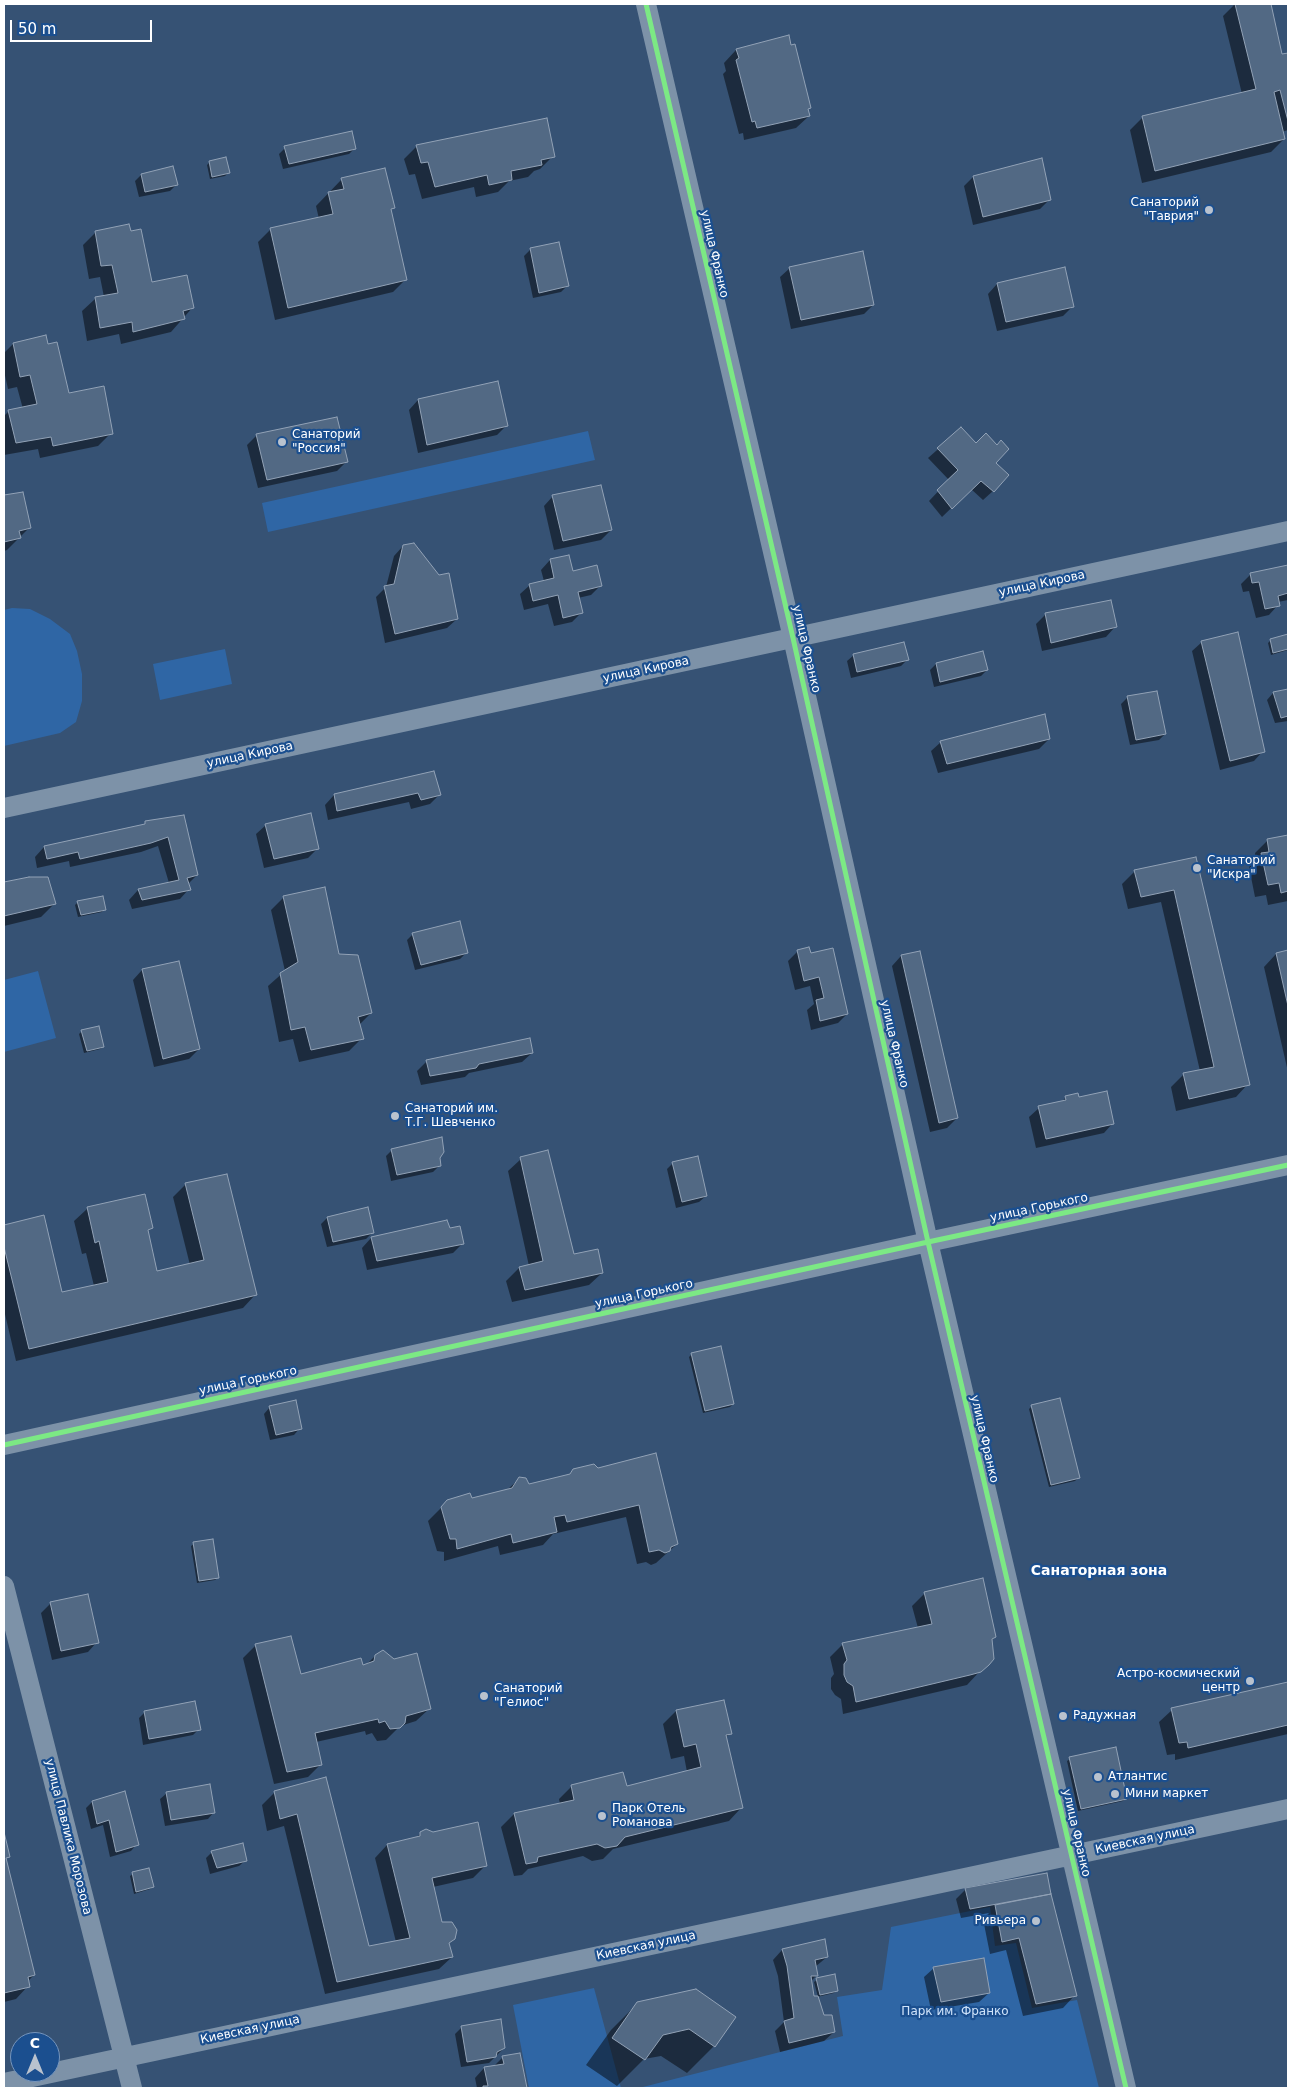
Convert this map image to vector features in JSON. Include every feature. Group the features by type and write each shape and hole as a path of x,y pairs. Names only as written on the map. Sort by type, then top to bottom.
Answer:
{"street":[{"name":"улица Франко","path":"646,4 793,638 928,1242 1126,2088"},
{"name":"улица Кирова","path":"4,808 1288,531"},
{"name":"улица Горького","path":"4,1445 1288,1165"},
{"name":"улица Павлика Морозова","path":"4,1586 132,2088"},
{"name":"Киевская улица","path":"4,2083 1288,1808"}],"green space":[{"path":"588,431 595,460 268,532 262,503"},
{"path":"12,608 30,609 50,619 70,634 77,651 82,674 82,701 76,722 60,733 4,746 4,610"},
{"path":"225,649 232,684 160,700 153,664"},
{"path":"38,971 56,1038 4,1052 4,980"},
{"name":"Парк им. Франко","path":"990,1907 995,1946 1016,1943 1032,2008 1077,2000 1099,2088 639,2088 843,2036 837,1997 882,1990 891,1927"},
{"path":"594,1988 621,2088 529,2088 513,2005"}],"building":[{"path":"1235,4 1271,4 1282,54 1288,53 1288,121 1280,90 1274,92 1285,139 1155,171 1142,116 1256,89"},
{"path":"789,35 791,45 795,44 811,108 808,109 810,116 757,128 755,121 752,122 736,60 739,58 736,49"},
{"path":"547,118 555,157 541,160 542,165 511,171 512,180 489,185 487,175 435,187 428,162 421,163 416,145"},
{"path":"352,131 356,149 289,164 284,146"},
{"path":"226,157 230,173 212,177 209,161"},
{"path":"1042,158 1051,200 983,217 973,176"},
{"path":"173,166 178,185 145,192 141,174"},
{"path":"385,168 395,208 391,209 407,280 288,308 270,228 333,214 328,192 344,189 341,178"},
{"path":"129,224 131,231 141,229 152,282 187,275 194,308 183,311 185,319 133,332 132,322 100,328 95,297 118,293 112,265 101,266 95,231"},
{"path":"559,242 569,286 539,293 530,248"},
{"path":"863,251 874,305 801,320 789,267"},
{"path":"1065,267 1074,307 1006,322 997,283"},
{"path":"46,335 48,344 57,342 69,393 104,386 113,434 53,446 51,437 16,443 8,410 37,404 30,375 20,377 13,343"},
{"path":"498,381 508,426 427,445 418,399"},
{"path":"337,417 348,462 267,480 256,434"},
{"path":"961,427 976,443 986,433 997,445 1001,440 1009,449 996,463 1009,475 994,492 981,481 952,509 937,490 958,470 937,448"},
{"path":"601,485 612,530 563,541 552,495"},
{"path":"23,492 31,528 19,531 21,538 4,542 4,495"},
{"path":"414,543 439,575 449,573 458,619 395,634 384,586 394,584 403,545"},
{"path":"569,555 573,571 597,565 602,586 578,592 583,613 563,618 558,595 533,601 529,584 554,578 550,559"},
{"path":"1288,565 1288,593 1278,596 1280,606 1265,609 1259,582 1252,583 1250,573"},
{"path":"1111,600 1117,627 1051,643 1045,613"},
{"path":"1238,632 1265,752 1230,761 1201,641"},
{"path":"1288,634 1288,649 1273,653 1270,639"},
{"path":"904,642 909,660 857,672 853,654"},
{"path":"983,651 988,670 940,682 936,663"},
{"path":"1288,689 1288,716 1281,718 1273,692"},
{"path":"1157,691 1166,734 1136,740 1127,696"},
{"path":"1045,714 1050,739 947,764 940,741"},
{"path":"434,771 441,795 421,800 418,793 337,811 334,794"},
{"path":"311,813 319,849 274,859 265,824"},
{"path":"184,815 198,875 187,878 191,890 142,900 138,889 179,880 168,837 151,843 80,859 78,852 47,859 44,846 145,824 145,821"},
{"path":"1288,835 1288,891 1281,893 1279,883 1268,885 1261,853 1269,852 1267,839"},
{"path":"1196,857 1250,1085 1189,1099 1183,1073 1214,1067 1174,890 1141,897 1134,870"},
{"path":"29,877 48,877 56,904 4,916 4,882"},
{"path":"325,887 339,954 358,955 372,1013 358,1017 364,1039 311,1050 305,1027 291,1030 280,973 298,962 283,896"},
{"path":"103,896 106,910 81,915 77,901"},
{"path":"460,921 468,953 421,965 412,933"},
{"path":"809,947 811,953 833,948 848,1014 820,1021 816,1000 824,998 819,977 804,981 797,950"},
{"path":"1288,950 1288,1006 1276,953"},
{"path":"920,951 958,1118 939,1123 901,955"},
{"path":"179,961 200,1049 163,1059 142,969"},
{"path":"99,1026 104,1047 87,1051 81,1030"},
{"path":"530,1038 533,1053 479,1064 476,1068 430,1076 426,1060"},
{"path":"1107,1091 1114,1124 1046,1139 1038,1106 1066,1100 1065,1096 1078,1093 1079,1097"},
{"path":"442,1137 444,1152 440,1158 441,1166 397,1175 391,1149"},
{"path":"548,1150 574,1254 598,1249 603,1273 525,1290 519,1267 543,1261 520,1157"},
{"path":"698,1156 707,1196 682,1202 672,1162"},
{"path":"227,1174 257,1295 29,1349 4,1247 4,1225 44,1215 62,1292 108,1282 99,1241 95,1243 87,1207 145,1194 153,1228 148,1230 157,1271 204,1260 185,1183"},
{"path":"368,1207 374,1233 333,1242 327,1217"},
{"path":"447,1220 450,1228 460,1226 464,1244 377,1261 371,1237"},
{"path":"721,1346 734,1404 705,1411 691,1353"},
{"path":"1060,1398 1080,1478 1051,1485 1031,1405"},
{"path":"296,1400 302,1429 276,1435 269,1406"},
{"path":"656,1453 678,1544 671,1547 670,1551 665,1553 659,1550 649,1552 639,1505 567,1522 565,1515 554,1517 557,1532 513,1543 511,1534 457,1549 456,1539 450,1539 441,1507 447,1500 470,1493 472,1498 512,1488 519,1477 526,1478 529,1484 570,1474 573,1469 594,1464 598,1468"},
{"path":"213,1539 219,1578 199,1581 193,1542"},
{"path":"983,1578 996,1637 992,1639 994,1659 989,1665 981,1672 856,1702 853,1686 847,1682 844,1675 844,1664 847,1660 842,1643 932,1624 924,1592"},
{"path":"88,1594 99,1643 61,1651 50,1602"},
{"path":"291,1636 301,1674 361,1658 363,1665 374,1661 375,1655 383,1650 394,1659 417,1653 431,1709 406,1716 405,1723 400,1728 390,1729 385,1721 379,1723 378,1719 315,1733 322,1765 287,1772 255,1644"},
{"path":"1288,1682 1288,1725 1188,1748 1187,1742 1179,1743 1171,1708"},
{"path":"724,1700 732,1734 726,1735 743,1808 625,1837 617,1846 605,1848 597,1844 538,1857 537,1862 526,1864 514,1813 574,1800 571,1785 623,1772 627,1786 701,1767 696,1744 684,1747 676,1710"},
{"path":"195,1701 201,1730 149,1739 144,1711"},
{"path":"1116,1747 1127,1799 1081,1809 1069,1757"},
{"path":"326,1777 369,1946 410,1938 387,1844 420,1836 420,1832 426,1829 433,1832 478,1822 487,1866 432,1878 442,1922 452,1922 457,1930 455,1939 449,1943 453,1957 337,1982 297,1814 280,1819 274,1791"},
{"path":"210,1784 215,1813 171,1820 166,1792"},
{"path":"125,1791 139,1845 116,1852 109,1820 97,1824 92,1801"},
{"path":"4,1832 10,1857 6,1858 35,1975 28,1977 30,1987 4,1993"},
{"path":"243,1843 247,1861 217,1868 211,1851"},
{"path":"149,1868 154,1887 136,1892 132,1872"},
{"path":"1047,1873 1051,1894 970,1909 965,1888"},
{"path":"1051,1894 1077,1996 1036,2004 1019,1938 1002,1942 995,1905"},
{"path":"825,1939 828,1957 815,1960 818,1976 811,1976 814,1996 818,1996 824,2015 832,2015 835,2032 789,2043 784,2021 794,2018 787,1966 782,1949"},
{"path":"984,1958 990,1993 941,2002 933,1967"},
{"path":"835,1974 838,1991 820,1995 816,1978"},
{"path":"696,1989 736,2017 715,2047 689,2029 663,2035 645,2060 612,2038 637,2002"},
{"path":"501,2019 505,2048 497,2052 496,2057 467,2062 461,2026"},
{"path":"520,2053 527,2088 483,2088 483,2086 488,2086 484,2067 504,2064 502,2056"}],"cycle path":[{"path":"646,4 793,638 928,1242 1126,2088"},
{"path":"4,1445 1288,1165"}],"place":[{"name":"Санаторий \"Таврия\"","path":"1209,210"},
{"name":"Санаторий \"Россия\"","path":"282,442"},
{"name":"Санаторий \"Искра\"","path":"1197,868"},
{"name":"Санаторий им. Т.Г. Шевченко","path":"395,1116"},
{"name":"Астро-космический центр","path":"1250,1681"},
{"name":"Санаторий \"Гелиос\"","path":"484,1696"},
{"name":"Радужная","path":"1063,1716"},
{"name":"Атлантис","path":"1098,1777"},
{"name":"Мини маркет","path":"1115,1794"},
{"name":"Парк Отель Романова","path":"602,1816"},
{"name":"Ривьера","path":"1036,1921"}],"district":[{"name":"Санаторная зона","path":"1099,1571"}]}
